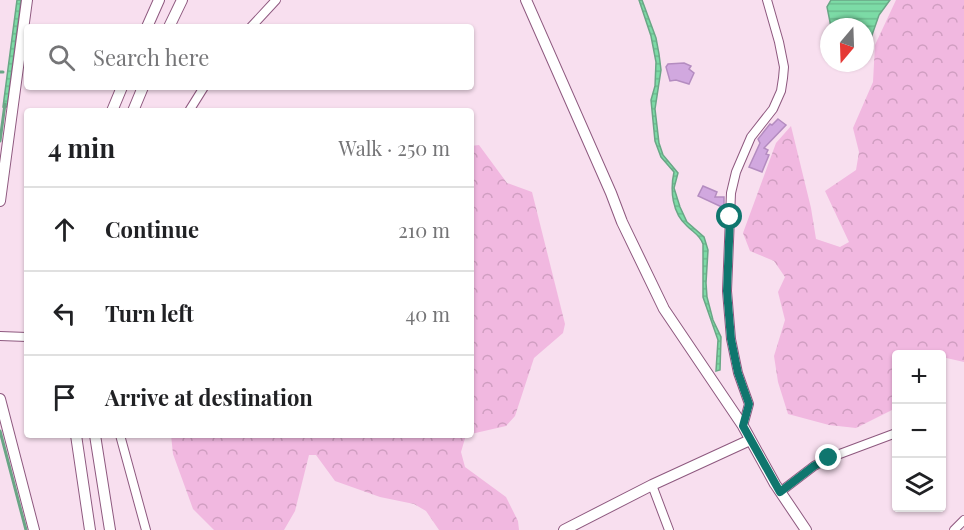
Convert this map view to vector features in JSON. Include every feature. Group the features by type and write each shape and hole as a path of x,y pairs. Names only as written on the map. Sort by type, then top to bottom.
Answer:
{"street":[{"path":"0,201 27,0"},
{"path":"148,24 159,0"},
{"path":"170,24 182,0"},
{"path":"254,24 276,0"},
{"path":"526,0 622,222 664,309 743,426 780,492 806,530"},
{"path":"743,426 749,404 738,373 731,339 727,291 731,193 736,172 751,137 773,110 781,91 784,67 767,0"},
{"path":"113,108 121,90"},
{"path":"134,108 142,90"},
{"path":"191,108 202,90"},
{"path":"0,336 24,337"},
{"path":"0,399 33,530"},
{"path":"780,492 814,466 829,458 892,435"},
{"path":"76,438 90,530"},
{"path":"95,438 110,530"},
{"path":"121,438 146,530"},
{"path":"564,530 652,485 750,440"},
{"path":"652,485 669,530"},
{"path":"954,530 964,520"}],"green space":[{"path":"896,0 964,0 964,362 946,358 946,350 892,350 892,410 856,428 829,425 788,414 778,382 774,356 785,320 778,292 785,277 774,261 750,251 743,233 776,143 791,126 811,208 816,239 840,247 849,242 825,191 856,170 859,152 853,128 873,82 875,45"},
{"path":"479,145 507,183 532,192 565,324 563,333 534,358 515,416 506,426 474,433 474,146"},
{"path":"171,438 465,438 461,452 465,467 506,497 518,521 519,530 439,530 426,511 414,504 380,497 335,481 316,455 309,455 295,511 284,530 214,530 193,509 173,454"}],"shaded area":[{"path":"17,0 21,0 7,107 3,107"},
{"path":"639,0 642,0 656,38 659,54 661,70 655,109 659,143 663,155 678,173 674,188 680,207 687,222 704,237 708,250 707,297 713,320 721,337 720,370 716,371 718,340 703,297 703,244 678,215 672,194 674,172 661,157 655,141 651,100 655,86 656,62 651,36"},
{"path":"831,0 890,0 879,15 874,29 874,18 829,18 827,7"}],"building":[{"path":"684,63 691,66 689,69 694,73 689,84 676,80 670,81 666,67 668,64"},
{"path":"778,119 786,125 764,148 768,150 766,154 769,155 762,172 749,167 760,143 758,139 770,124 772,125"},
{"path":"703,186 717,192 715,197 724,197 724,208 698,196"}],"waterway":[{"path":"0,141 5,104"},
{"path":"0,431 26,530"}],"route":[{"path":"730,217 727,291 731,339 738,373 749,404 743,426 780,492 814,466 829,458"}]}
